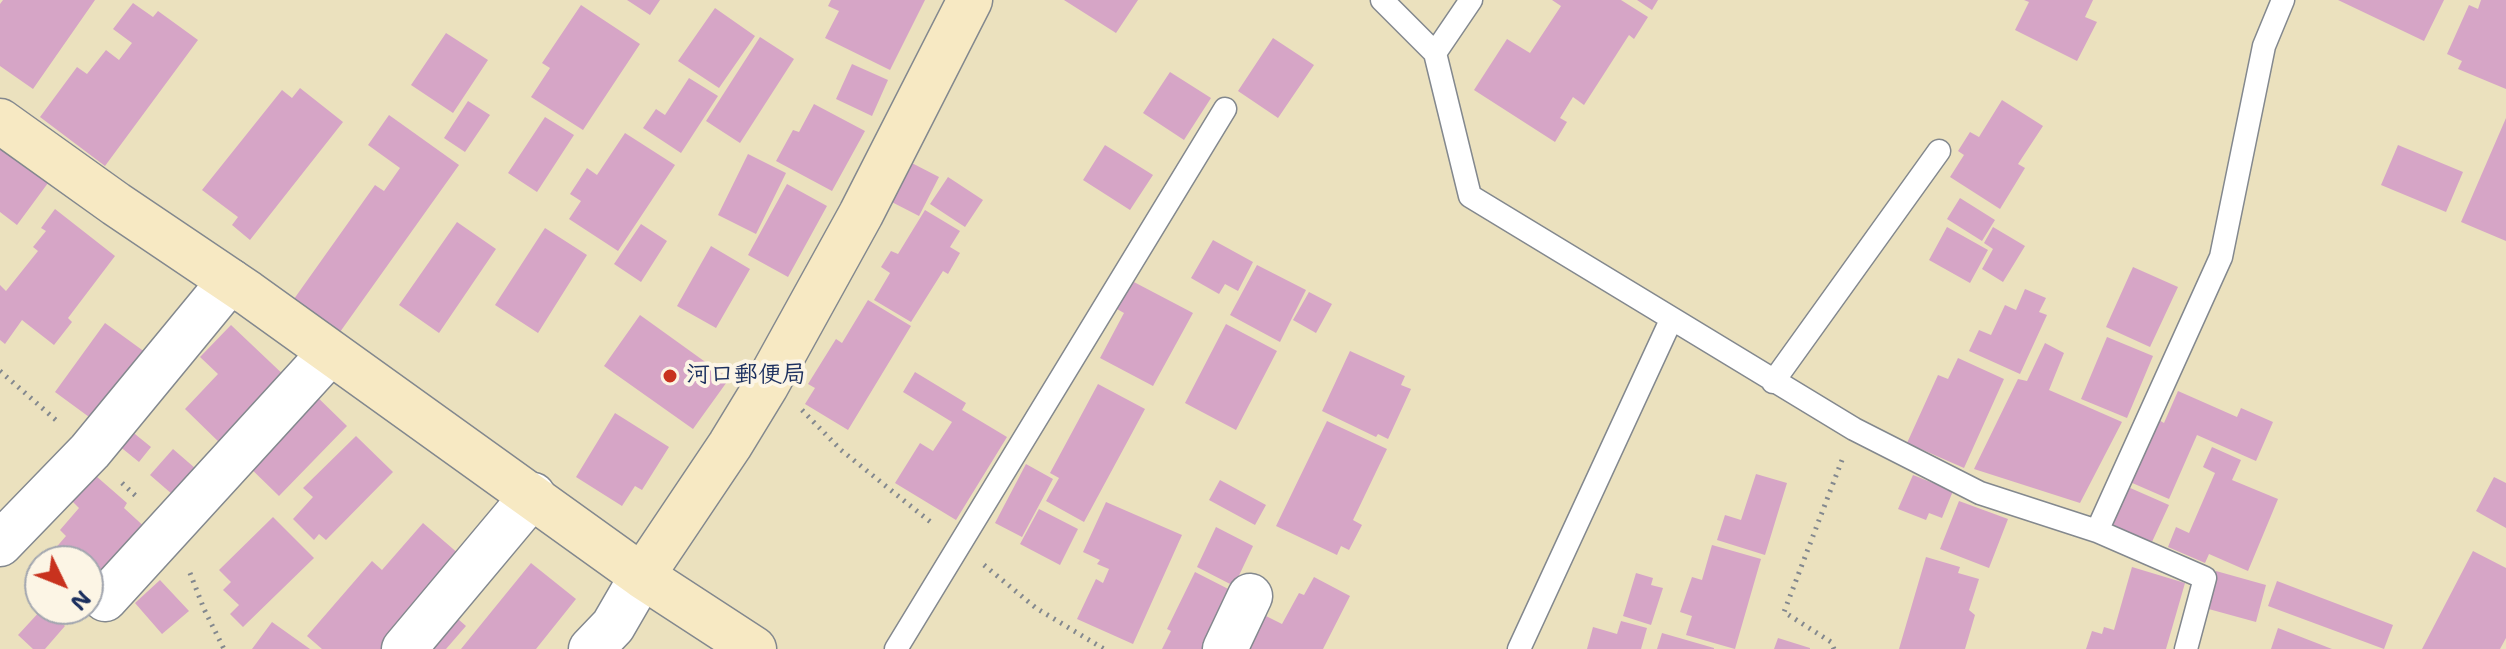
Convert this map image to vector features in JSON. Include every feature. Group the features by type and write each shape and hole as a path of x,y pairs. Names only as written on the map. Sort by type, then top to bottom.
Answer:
{"street":[{"path":"591,649 613,626 642,576 766,386 861,214 970,0"},
{"path":"0,121 533,495 642,576 754,649"},
{"path":"0,544 90,451 230,281"},
{"path":"105,599 330,353"},
{"path":"404,649 533,495"},
{"path":"1225,649 1250,596"}],"lane":[{"path":"1382,0 1435,53 1470,196 1854,429 1980,493 2097,531 2205,578 2186,649"},
{"path":"1435,53 1471,0"},
{"path":"2097,531 2221,257 2264,46 2283,0"},
{"path":"896,649 1225,109"},
{"path":"1773,382 1939,151"},
{"path":"1519,649 1671,320"}],"path":[{"path":"0,371 90,451 176,535 204,609 224,649"},
{"path":"1834,649 1831,642 1784,612 1854,429"}],"building":[{"path":"3,0 95,0 33,89 0,66 0,4"},
{"path":"627,0 660,0 650,15"},
{"path":"831,0 925,0 890,70 825,38 839,11 828,6"},
{"path":"1064,0 1138,0 1116,33"},
{"path":"1552,0 1621,0 1648,17 1634,39 1629,35 1584,105 1573,97 1560,118 1567,122 1555,142 1474,90 1507,39 1530,53 1561,6"},
{"path":"1637,0 1658,0 1652,10"},
{"path":"2024,0 2093,0 2085,17 2097,22 2077,61 2015,30 2029,2"},
{"path":"2338,0 2444,0 2424,41"},
{"path":"2481,0 2506,0 2506,89 2458,69 2462,61 2447,54 2469,5 2478,9"},
{"path":"133,3 153,17 158,11 198,40 105,166 40,117 77,67 87,74 106,50 119,60 132,43 113,29"},
{"path":"581,5 640,44 583,130 531,97 550,68 542,63"},
{"path":"715,8 755,36 719,88 678,61"},
{"path":"446,33 488,60 453,113 411,85"},
{"path":"760,37 794,59 740,143 706,121"},
{"path":"1273,38 1314,65 1278,118 1238,91"},
{"path":"852,64 888,80 872,116 836,99"},
{"path":"1170,72 1211,98 1184,140 1143,113"},
{"path":"689,78 718,96 681,153 643,128 656,109 665,115"},
{"path":"300,88 343,122 250,240 232,225 238,217 202,190 282,90 292,98"},
{"path":"2002,100 2043,126 2018,164 2025,168 2000,209 1950,177 1964,155 1958,151 1970,132 1979,137"},
{"path":"468,101 490,115 465,152 444,138"},
{"path":"814,104 865,131 832,191 776,161 793,130 799,132"},
{"path":"389,115 459,165 340,332 294,299 375,185 384,191 400,168 368,145"},
{"path":"545,117 574,135 537,192 508,173"},
{"path":"2506,118 2506,241 2461,222"},
{"path":"625,133 675,165 618,251 569,219 581,201 570,194 587,168 597,175"},
{"path":"1105,145 1153,175 1130,210 1083,180"},
{"path":"2398,145 2463,172 2446,212 2381,185"},
{"path":"0,149 48,183 17,225 0,212"},
{"path":"748,154 786,173 756,234 718,215"},
{"path":"904,159 939,177 919,216 884,198"},
{"path":"948,177 983,200 965,227 930,204"},
{"path":"787,184 827,206 788,277 748,255"},
{"path":"1960,198 1995,220 1982,241 1947,219"},
{"path":"55,209 115,256 68,318 72,322 54,345 22,320 5,344 0,340 0,285 6,291 38,251 33,247 46,231 41,228"},
{"path":"925,210 960,231 950,247 960,253 948,274 943,271 911,322 874,300 890,273 881,267 891,251 898,254"},
{"path":"457,222 496,249 439,333 399,305"},
{"path":"641,224 667,241 641,282 614,264"},
{"path":"1947,227 1988,250 1970,283 1929,260"},
{"path":"1993,227 2025,246 2003,282 1982,269 1993,249 1984,243"},
{"path":"545,228 587,255 538,333 495,305"},
{"path":"1213,240 1253,262 1238,291 1225,284 1219,294 1191,278"},
{"path":"711,246 750,269 716,328 677,306"},
{"path":"1257,265 1306,290 1280,342 1230,315"},
{"path":"2133,267 2178,287 2150,347 2106,327"},
{"path":"1132,281 1193,313 1153,386 1100,358 1124,313 1117,309"},
{"path":"2025,289 2046,298 2039,312 2047,315 2020,374 1969,351 1979,330 1991,335 2005,305 2016,310"},
{"path":"1309,292 1332,304 1316,333 1293,320"},
{"path":"868,300 911,326 848,430 805,404 815,388 808,384 836,339 842,343"},
{"path":"640,315 729,379 693,429 604,366"},
{"path":"105,323 149,355 100,425 55,392"},
{"path":"1226,324 1277,351 1236,430 1185,403"},
{"path":"231,325 289,380 224,447 185,409 218,374 200,357"},
{"path":"2107,337 2153,356 2127,418 2081,399"},
{"path":"2045,343 2064,353 2049,390 2122,422 2080,503 1974,469 2018,379 2027,381"},
{"path":"1350,351 1405,376 1401,385 1411,389 1388,439 1378,434 1376,437 1322,411"},
{"path":"1958,358 2004,379 1964,468 1907,443 1938,375 1948,379"},
{"path":"915,372 966,403 962,410 1007,437 956,520 895,483 920,443 933,451 952,422 903,392"},
{"path":"1098,384 1145,409 1084,522 1046,501 1059,478 1050,473"},
{"path":"309,389 347,426 279,496 241,459"},
{"path":"2178,391 2237,417 2241,408 2273,422 2256,461 2197,435 2169,499 2130,482 2157,419 2164,423"},
{"path":"615,413 669,447 642,490 635,486 622,506 576,477"},
{"path":"1327,421 1387,449 1353,520 1362,525 1349,550 1341,546 1337,555 1276,526"},
{"path":"130,430 151,447 139,462 118,445"},
{"path":"356,436 393,472 326,540 319,534 314,540 293,519 313,497 303,488"},
{"path":"2212,447 2241,460 2232,480 2278,499 2248,571 2209,554 2205,563 2168,547 2176,527 2189,533 2215,473 2203,467"},
{"path":"173,449 203,475 180,501 150,475"},
{"path":"1026,464 1053,479 1022,537 995,523"},
{"path":"1756,474 1787,483 1765,555 1717,540 1725,515 1741,520"},
{"path":"1913,475 1953,491 1942,518 1929,513 1926,520 1898,509"},
{"path":"96,476 127,503 124,508 149,531 104,581 104,545 58,545 66,536 60,530 79,508 72,501"},
{"path":"2494,477 2506,483 2506,528 2476,511"},
{"path":"1220,480 1266,505 1255,525 1209,500"},
{"path":"2128,487 2169,505 2151,544 2110,526"},
{"path":"1959,501 2008,519 1989,568 1940,549"},
{"path":"1106,502 1182,535 1133,644 1077,619 1096,579 1103,583 1109,569 1097,564 1100,560 1083,552"},
{"path":"1039,509 1078,529 1060,565 1020,544"},
{"path":"273,517 314,558 243,627 230,614 239,605 223,590 231,582 219,570"},
{"path":"423,523 467,561 391,649 322,649 307,636 372,561 382,570"},
{"path":"1216,527 1253,546 1234,586 1197,567"},
{"path":"1712,545 1761,559 1735,649 1686,635 1692,616 1680,612 1692,577 1702,580"},
{"path":"2473,551 2506,568 2506,638 2500,649 2422,649"},
{"path":"1926,557 1960,567 1958,573 1979,579 1969,610 1975,615 1965,649 1899,649"},
{"path":"531,563 576,599 536,649 461,649"},
{"path":"2132,567 2185,583 2166,649 2086,649 2092,631 2102,634 2104,627 2114,630"},
{"path":"2216,571 2266,585 2256,622 2205,608"},
{"path":"1195,572 1242,596 1214,649 1162,649 1171,631 1167,629"},
{"path":"1636,573 1653,578 1651,585 1663,588 1651,625 1623,616"},
{"path":"1314,577 1350,596 1323,649 1242,649 1260,613 1282,624 1299,593 1304,595"},
{"path":"160,580 189,611 162,634 135,603"},
{"path":"2277,581 2393,625 2384,649 2268,606"},
{"path":"450,612 466,626 446,649 419,649"},
{"path":"1621,621 1647,628 1641,649 1587,649 1593,627 1617,634"},
{"path":"272,622 310,649 252,649"},
{"path":"27,625 65,626 45,649 33,649 18,635"},
{"path":"2278,628 2332,649 2271,649"},
{"path":"1662,633 1714,648 1714,649 1657,649"},
{"path":"1778,638 1810,648 1810,649 1774,649"}],"place":[{"name":"河口郵便局","path":"670,376"}]}
